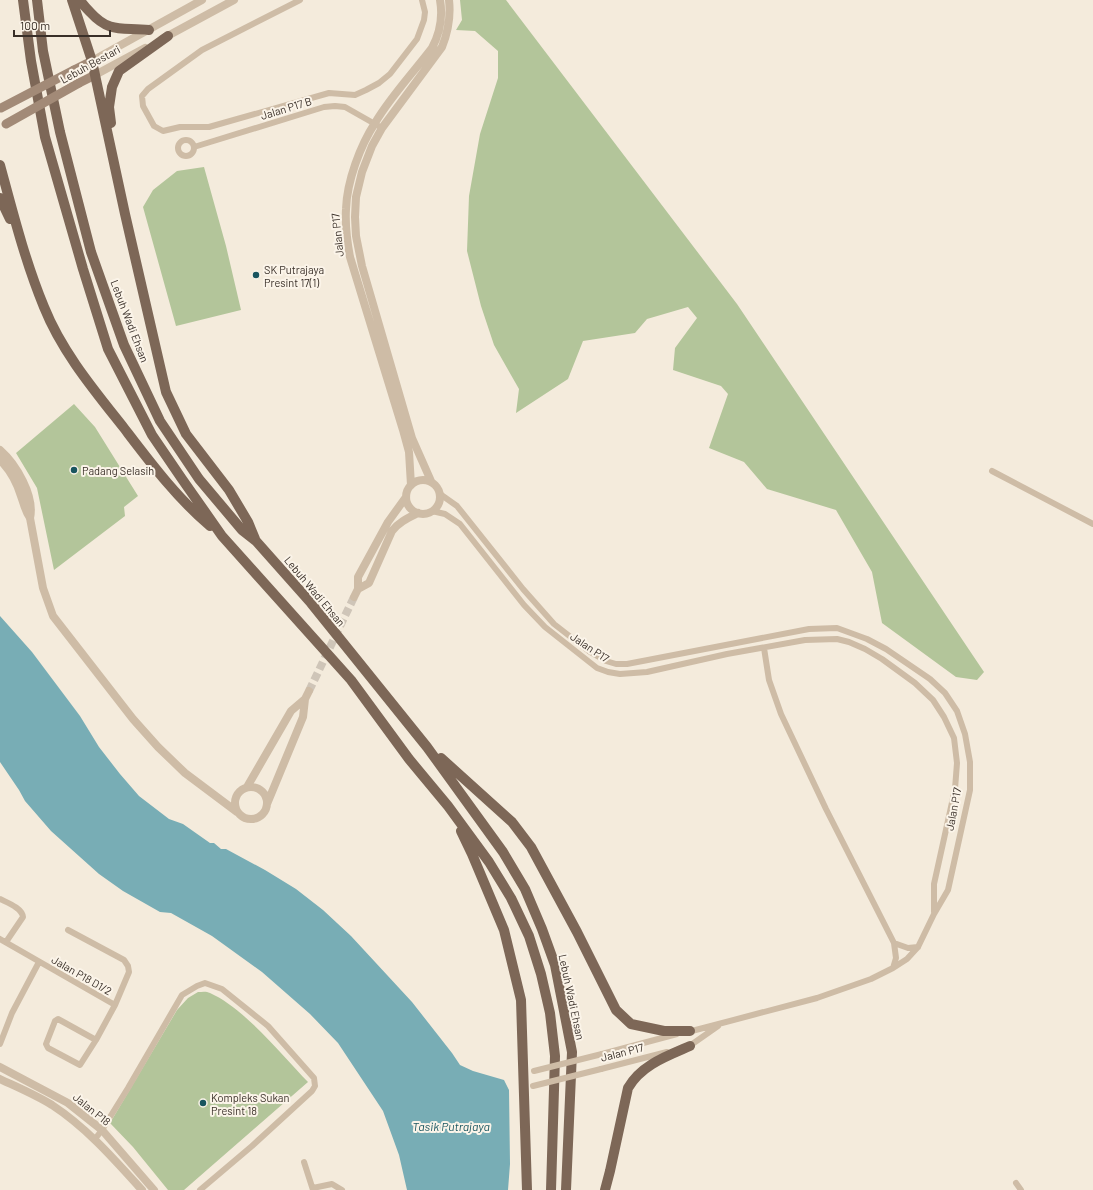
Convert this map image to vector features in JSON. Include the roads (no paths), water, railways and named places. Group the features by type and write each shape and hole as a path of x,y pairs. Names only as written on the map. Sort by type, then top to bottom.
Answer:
{"main road":[{"path":"23,0 31,61 45,137 83,269 108,349 152,435 222,536 351,680 409,759 448,806 489,862 511,898 530,936 550,1013 555,1056 551,1190"},
{"name":"Lebuh Wadi Ehsan","path":"37,0 43,51 60,132 91,252 124,345 160,421 199,479 242,530 256,541 311,602 427,747 503,852 525,889 555,965 572,1052 566,1190"},
{"path":"72,0 92,61 166,392 186,434 229,490 248,522 256,541"},
{"path":"80,0 99,21 108,26 120,29 135,28 148,30"},
{"path":"125,214 109,107 112,87 119,72 168,36"},
{"name":"Lebuh Bestari","path":"1,109 92,61"},
{"name":"Lebuh Bestari","path":"3,125 95,75"},
{"path":"0,165 22,244 44,308 64,346 94,390 168,485 200,518 222,536"},
{"path":"0,198 22,244"},
{"path":"427,747 512,822 531,847 577,932 616,1010 631,1024 664,1031 690,1031"},
{"path":"448,806 472,854 504,930 521,1000 527,1190"},
{"path":"605,1190 628,1088 632,1080 656,1060 690,1046"}],"street":[{"name":"Lebuh Bestari","path":"92,61 202,0"},
{"name":"Lebuh Bestari","path":"95,75 234,0"},
{"path":"300,0 202,50 156,82 144,93 142,99 143,106 154,126 163,131 180,127 209,127 329,93 355,95 382,82 390,74 419,36 425,12 422,0"},
{"name":"Jalan P17","path":"411,485 409,452 350,257 346,237 346,206 352,177 363,146 374,124 386,106 432,48 439,33 441,20 440,0"},
{"name":"Jalan P17","path":"431,481 412,438 362,266 356,236 355,217 356,197 362,172 372,146 382,128 442,48 449,25 449,0"},
{"name":"Jalan P17 B","path":"194,147 324,107 345,107 382,128"},
{"path":"275,108 278,121"},
{"path":"187,140 188,127"},
{"path":"187,140 191,142 194,147 191,154 186,156 181,154 178,150 182,141 187,140"},
{"path":"0,450 10,461 21,478 28,494 31,511 30,518 43,588 53,616 142,731 184,773 240,815 248,819 257,818 265,812 303,717 305,699 309,691"},
{"path":"0,460 6,466 15,481 26,513 30,518"},
{"path":"992,471 1093,524"},
{"path":"406,496 409,506 418,513 425,514 438,506 440,494 437,487 431,481 420,480 411,485 406,496 388,522 358,577 356,593 369,583 392,531 400,523 418,513"},
{"name":"Jalan P17","path":"440,494 457,506 523,589 554,624 590,652 606,661 616,664 627,664 809,629 837,628 867,639 886,649 930,679 945,693 956,711 965,734 970,762 970,790 948,890 934,914 918,947 907,959 871,979 817,998 523,1074"},
{"name":"Jalan P17","path":"432,511 445,514 460,524 537,619 550,632 597,668 608,672 634,674 805,640 836,639 849,642 882,659 915,683 933,700 944,717 954,738 957,763 956,789 934,884 934,914"},
{"path":"836,639 837,628"},
{"path":"764,648 769,680 781,714 826,809 894,943 896,958 893,968"},
{"path":"247,787 291,711 305,699"},
{"path":"219,798 229,797 247,787 252,786 261,790 265,794 267,804"},
{"path":"237,812 234,803 236,795 239,791"},
{"path":"952,804 966,805"},
{"path":"0,899 23,913 23,917 6,942"},
{"name":"Jalan P18 D1/2","path":"68,930 124,960 129,972 96,1040 80,1065 48,1048 46,1044 55,1021 58,1019 96,1040"},
{"name":"Jalan P18 D1/2","path":"0,939 114,1005"},
{"path":"894,943 908,948 918,947"},
{"path":"0,1044 12,1013 39,962"},
{"path":"95,1139 102,1130 182,995 196,986 205,983 222,989 268,1026 314,1078 315,1086 312,1091 200,1190"},
{"name":"Jalan P17","path":"523,1089 690,1046 721,1024"},
{"name":"Jalan P18","path":"0,1067 68,1103 102,1130 154,1190"},
{"name":"Jalan P18","path":"0,1079 52,1105 95,1139 142,1190"},
{"path":"304,1162 313,1189 332,1184 342,1190"},
{"path":"1016,1183 1021,1190"}],"water":[{"name":"Tasik Putrajaya","path":"0,616 32,652 80,716 99,747 139,796 169,819 183,824 210,843 214,843 221,849 226,849 265,870 296,889 323,910 351,936 412,1002 460,1065 473,1071 504,1080 509,1090 510,1164 508,1190 407,1190 399,1155 383,1111 338,1043 310,1014 262,972 212,936 171,913 160,912 123,891 99,874 51,831 25,801 0,762"}],"tunnel":[{"path":"309,691 354,597"}],"place":[{"name":"SK Putrajaya Presint 17(1)","path":"256,275"},
{"name":"Padang Selasih","path":"74,470"},
{"name":"Kompleks Sukan Presint 18","path":"203,1103"}]}
